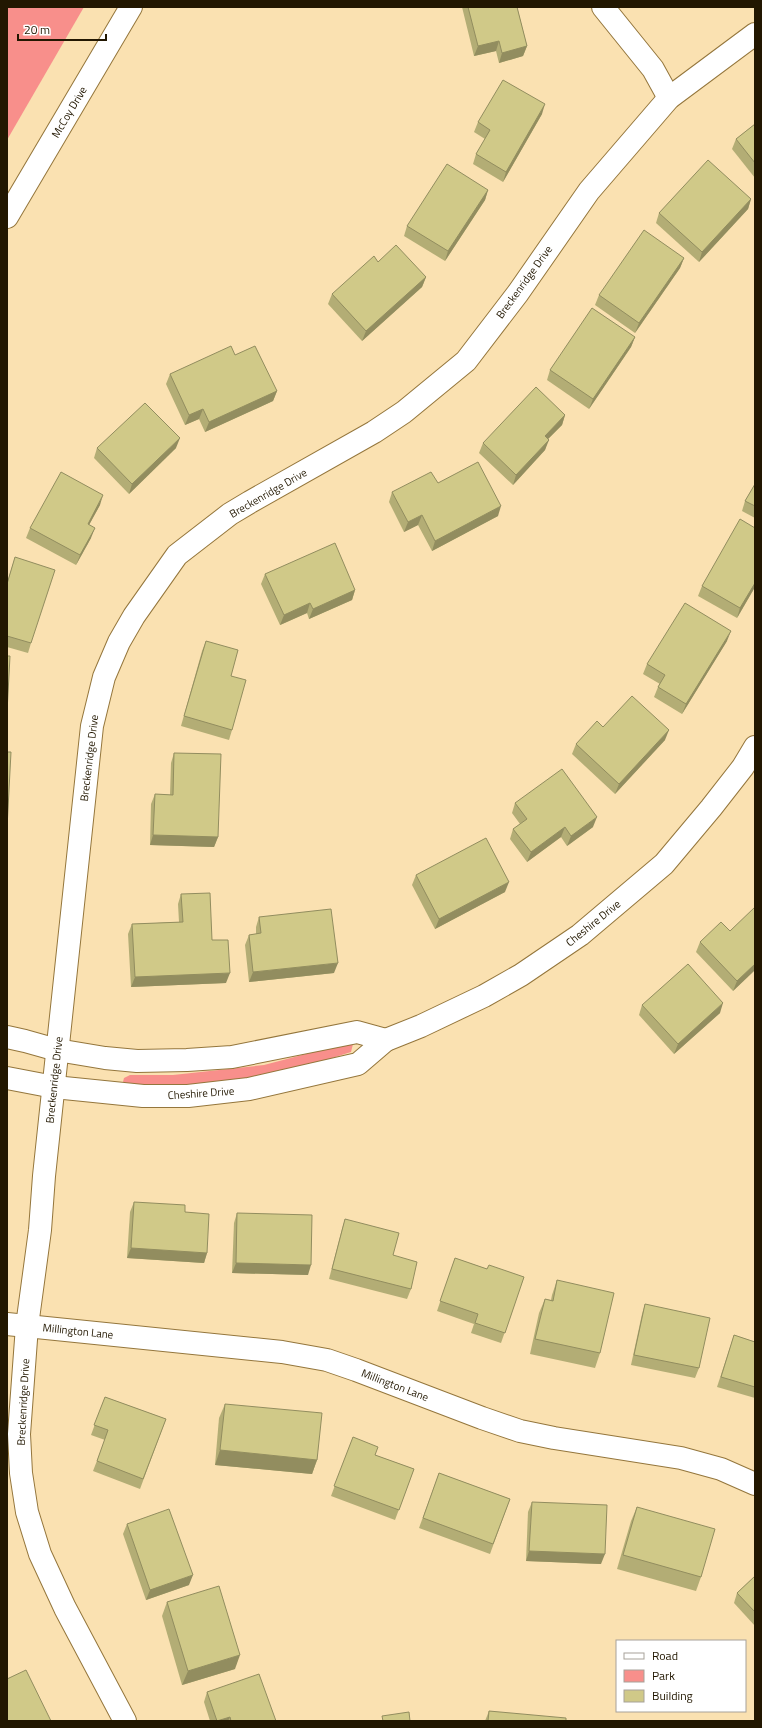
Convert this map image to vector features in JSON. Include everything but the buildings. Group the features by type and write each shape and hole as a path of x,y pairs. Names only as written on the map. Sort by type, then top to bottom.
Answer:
{"street":[{"name":"McCoy Drive","path":"7,217 131,7"},
{"path":"603,7 653,69 669,98"},
{"name":"Breckenridge Drive","path":"125,1721 65,1608 40,1554 27,1512 21,1473 19,1434 17,1325 40,1230 57,1050 92,726 104,677 119,642 134,616 177,555 250,502 374,432 404,412 466,361 518,293 589,191 669,98 755,34"},
{"name":"Cheshire Drive","path":"7,1078 54,1087 143,1096 188,1096 249,1089 358,1064 386,1040 421,1026 484,996 521,975 580,935 664,864 743,767 755,747"},
{"path":"7,1037 57,1050 105,1058 137,1061 232,1057 357,1032 386,1040"},
{"name":"Millington Lane","path":"17,1325 282,1352 327,1360 475,1416 520,1431 554,1438 681,1458 721,1469 755,1484"}],"green space":[{"path":"7,7 84,7 7,140"},
{"path":"348,1043 353,1044 351,1052 304,1067 218,1084 124,1088 124,1078 130,1075 173,1075 264,1065"}]}
